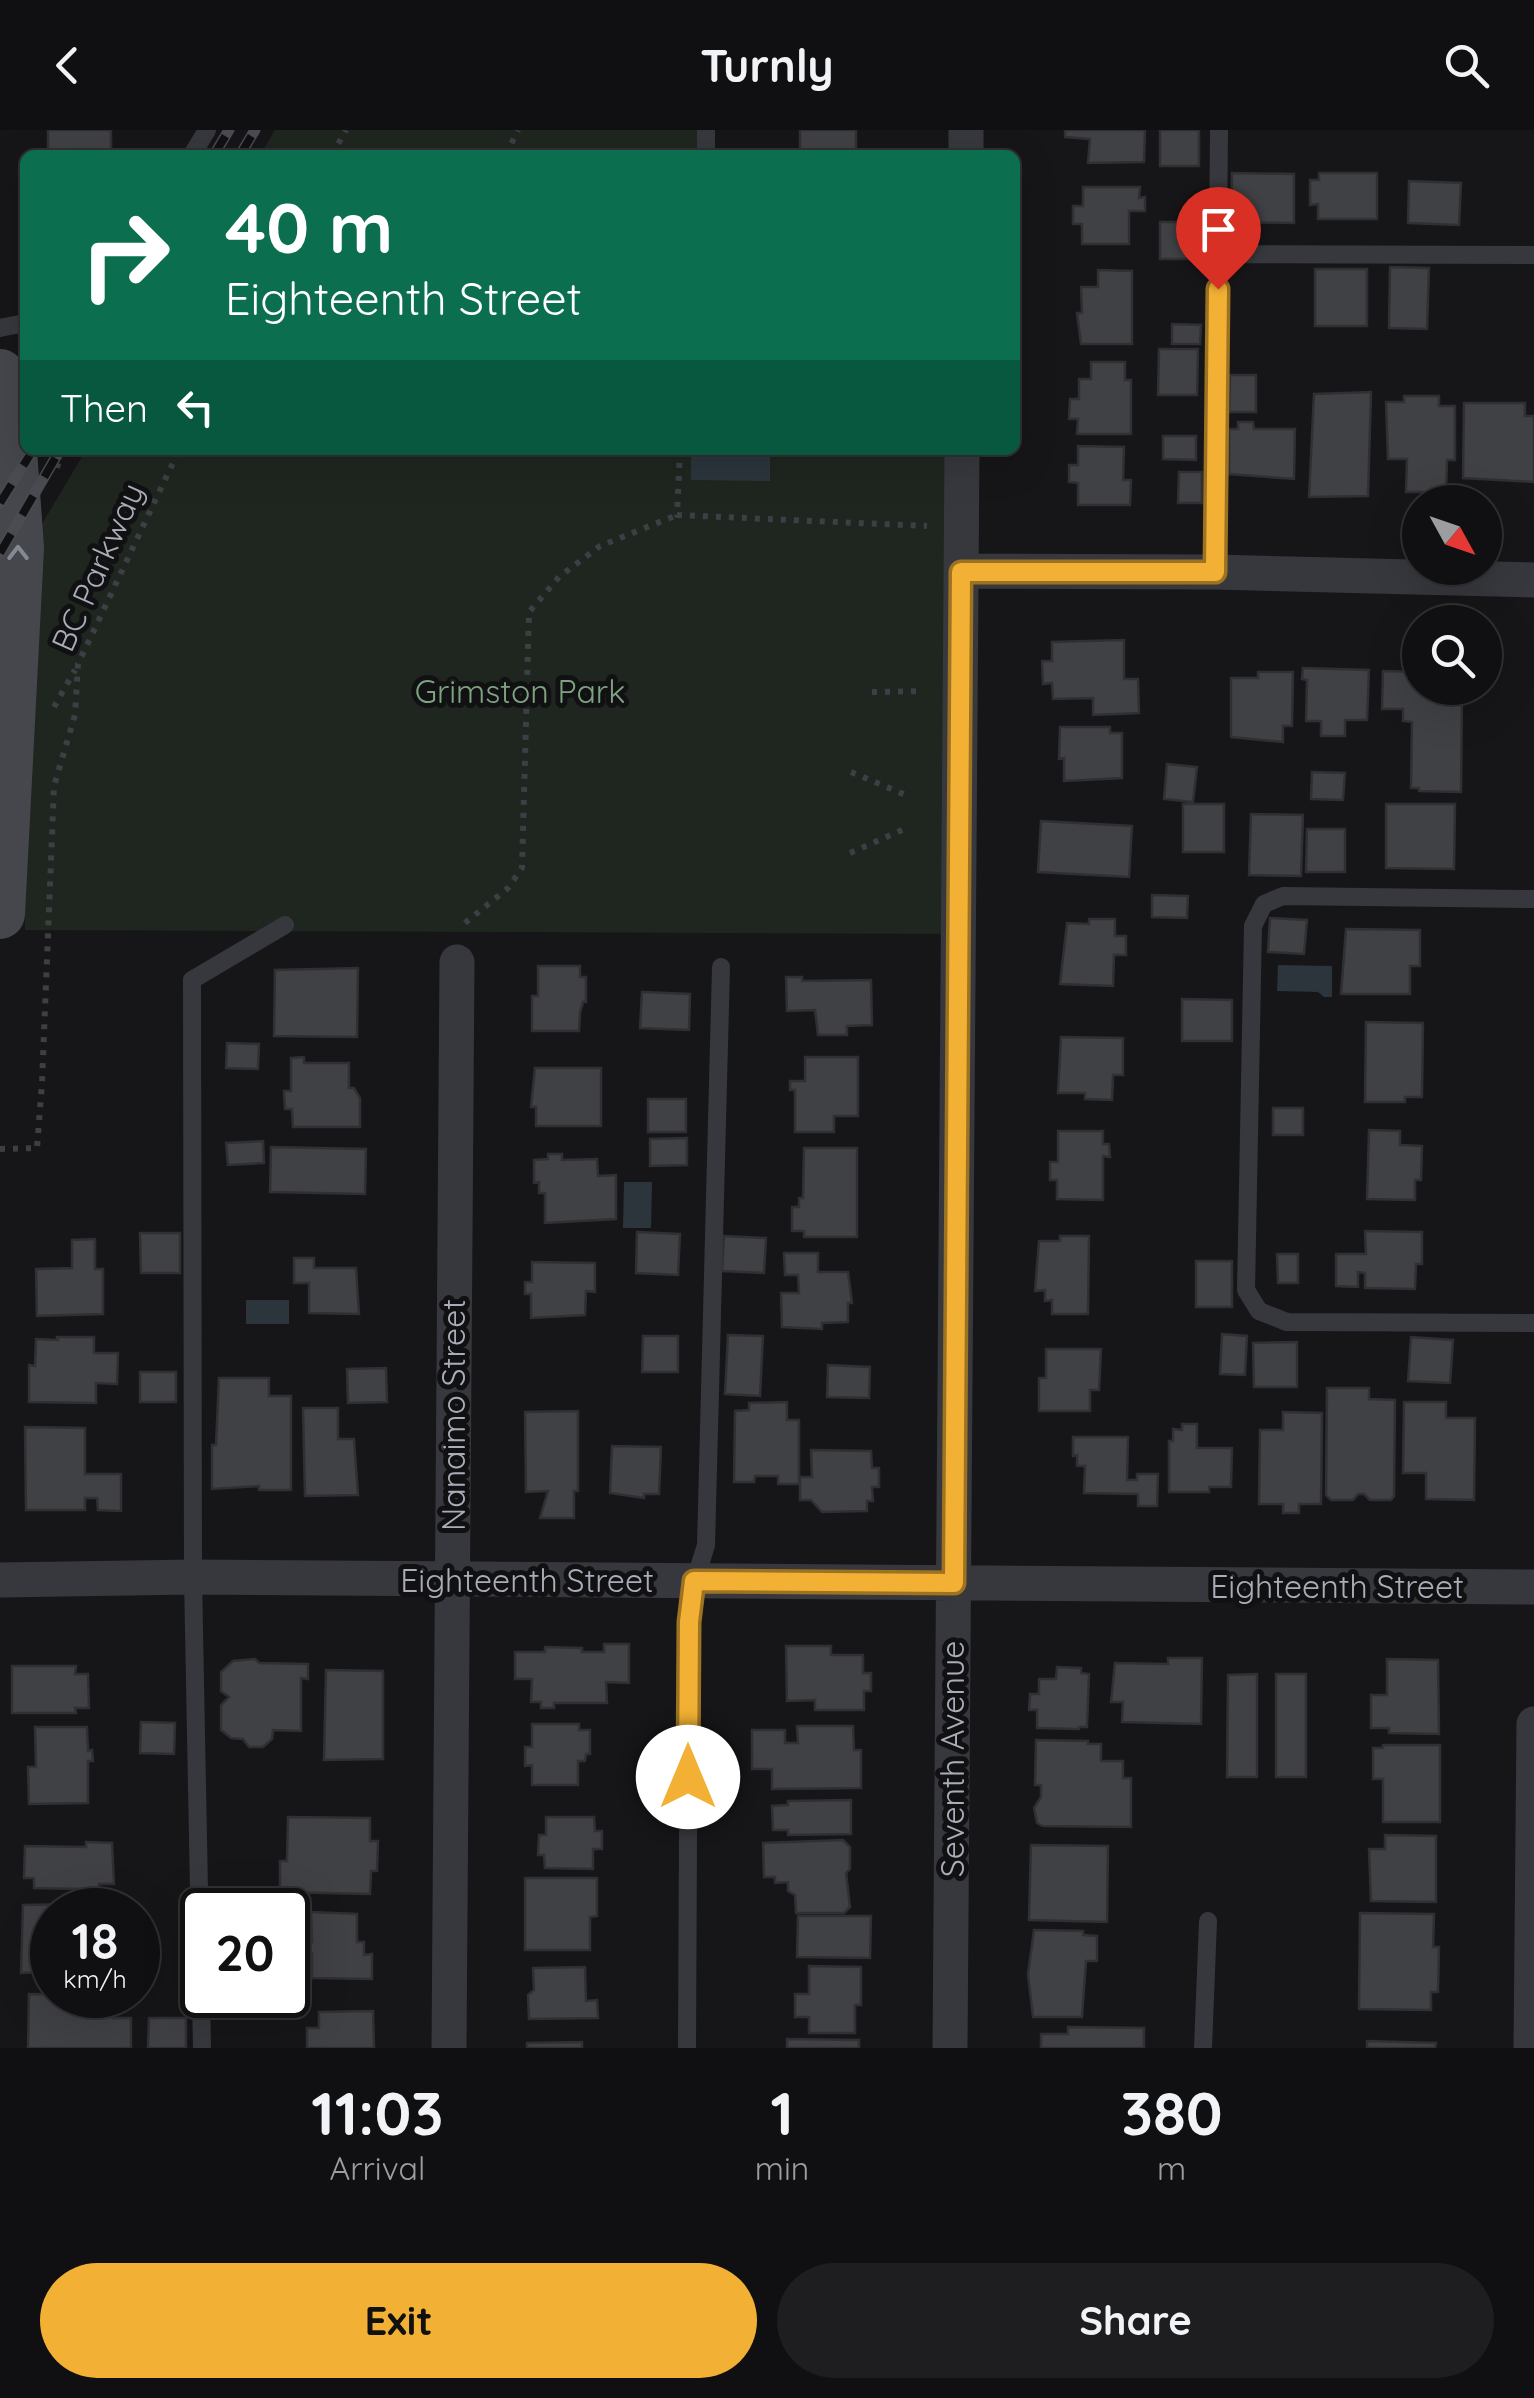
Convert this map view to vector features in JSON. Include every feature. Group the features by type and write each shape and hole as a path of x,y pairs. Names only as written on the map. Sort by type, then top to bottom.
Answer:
{"street":[{"path":"0,374 11,437 19,548 0,914"},
{"name":"Seventh Avenue","path":"950,2048 962,455"},
{"path":"961,572 1215,572 1534,580"},
{"path":"0,736 4,790"},
{"name":"Nanaimo Street","path":"449,2048 456,962"},
{"name":"Eighteenth Street","path":"0,1580 193,1577 1534,1587"},
{"path":"1531,2048 1534,1724"}],"lane":[{"path":"1215,572 1219,130"},
{"path":"1218,254 1534,255"},
{"path":"1534,899 1282,896 1264,904 1254,926 1246,1290 1260,1312 1287,1322 1534,1323"},
{"path":"202,2048 193,1577 192,980 285,925"},
{"path":"687,2048 689,1622 694,1581 706,1545 721,967"},
{"path":"1203,2048 1208,1921"}],"path":[{"name":"BC Parkway","path":"0,1149 36,1148 54,786 75,715 78,664 177,455"},
{"path":"677,515 680,455"},
{"path":"465,923 508,888 522,868 529,612 558,577 600,546 677,515 933,528"},
{"path":"872,692 924,691"},
{"path":"851,772 908,796"},
{"path":"850,854 907,828"}],"green space":[{"path":"275,130 715,130 715,150 263,150"},
{"name":"Grimston Park","path":"83,455 962,455 958,934 25,930 20,561"}],"shaded area":[{"path":"691,455 770,455 770,481 691,480"},
{"path":"1278,965 1332,966 1332,997 1318,992 1277,991"},
{"path":"624,1182 652,1182 651,1228 623,1228"},
{"path":"246,1300 289,1300 289,1324 246,1324"}],"building":[{"path":"48,130 111,130 111,150 48,150"},
{"path":"800,130 856,130 856,150 800,150"},
{"path":"1065,130 1145,130 1144,162 1088,163 1090,139 1065,137"},
{"path":"1160,130 1199,130 1199,166 1160,166"},
{"path":"1232,173 1294,174 1294,223 1231,222"},
{"path":"1319,173 1377,173 1377,219 1318,219 1318,204 1310,205 1310,180 1319,180"},
{"path":"1409,181 1461,183 1459,225 1408,223"},
{"path":"1083,187 1140,187 1139,198 1145,197 1145,211 1129,211 1129,244 1082,244 1082,224 1073,224 1073,206 1083,206"},
{"path":"1160,222 1194,222 1194,259 1160,259"},
{"path":"1390,267 1429,268 1427,329 1389,328"},
{"path":"1315,269 1367,269 1367,326 1315,326"},
{"path":"1098,270 1132,271 1132,344 1081,344 1077,313 1082,313 1081,287 1098,287"},
{"path":"1172,324 1201,325 1200,344 1172,344"},
{"path":"1159,349 1198,349 1197,395 1158,395"},
{"path":"1091,362 1125,362 1125,380 1131,380 1131,434 1077,434 1078,419 1069,419 1070,399 1079,399 1079,379 1091,379"},
{"path":"1230,375 1256,375 1256,412 1229,412"},
{"path":"1371,392 1368,496 1309,497 1314,394"},
{"path":"1404,396 1439,396 1439,406 1455,406 1455,460 1447,460 1446,485 1406,485 1407,459 1388,459 1386,402 1404,402"},
{"path":"1464,403 1525,403 1525,416 1534,416 1534,482 1463,478"},
{"path":"1238,422 1253,422 1254,429 1295,429 1294,479 1229,474 1229,429 1238,429"},
{"path":"1163,436 1196,436 1196,460 1163,459"},
{"path":"1078,446 1124,447 1123,480 1131,480 1130,505 1078,505 1078,483 1069,482 1069,465 1078,465"},
{"path":"1179,472 1202,472 1202,503 1178,503"},
{"path":"1124,640 1124,679 1138,679 1139,713 1093,715 1093,698 1053,699 1052,683 1043,684 1042,661 1052,661 1052,642"},
{"path":"1303,668 1369,670 1367,720 1345,720 1345,736 1321,736 1321,721 1306,721 1307,680 1302,679"},
{"path":"1383,671 1402,672 1402,705 1462,705 1461,792 1411,788 1412,722 1403,721 1403,709 1382,709"},
{"path":"1258,672 1293,672 1292,726 1283,726 1283,742 1231,737 1231,678 1258,678"},
{"path":"1060,727 1110,727 1110,733 1122,733 1122,778 1064,781 1064,758 1059,759"},
{"path":"1167,764 1197,767 1193,802 1164,799"},
{"path":"1312,772 1345,773 1343,800 1311,799"},
{"path":"1183,804 1224,804 1224,852 1183,852"},
{"path":"1386,804 1455,804 1454,869 1386,868"},
{"path":"1251,814 1303,815 1301,876 1249,875"},
{"path":"1041,821 1132,826 1129,877 1038,872"},
{"path":"1307,829 1345,829 1345,872 1306,872"},
{"path":"1152,895 1188,896 1187,918 1152,917"},
{"path":"1270,918 1307,920 1304,954 1268,952"},
{"path":"1089,919 1115,919 1115,936 1126,936 1126,955 1114,955 1113,986 1060,984 1067,923 1089,924"},
{"path":"1346,929 1420,930 1420,966 1410,966 1410,994 1341,994"},
{"path":"538,966 580,966 580,977 586,977 586,1002 580,1013 579,1031 532,1031 532,996 538,996"},
{"path":"358,968 357,1037 274,1036 275,970"},
{"path":"786,977 802,977 802,981 871,980 872,1025 847,1026 847,1035 818,1035 815,1010 787,1011"},
{"path":"642,992 690,994 689,1030 640,1028"},
{"path":"1182,999 1232,1000 1232,1041 1182,1041"},
{"path":"1366,1022 1423,1023 1422,1097 1405,1097 1405,1102 1365,1102"},
{"path":"1061,1037 1123,1038 1123,1075 1113,1075 1112,1100 1085,1099 1085,1093 1058,1093"},
{"path":"227,1043 259,1044 258,1069 226,1068"},
{"path":"304,1057 304,1063 349,1063 349,1088 354,1088 360,1098 360,1127 293,1127 292,1109 285,1109 284,1091 291,1091 291,1058"},
{"path":"805,1057 858,1057 858,1116 834,1116 834,1132 795,1132 795,1090 790,1090 790,1081 805,1081"},
{"path":"535,1068 601,1068 601,1126 536,1126 536,1107 531,1107"},
{"path":"648,1099 686,1099 686,1132 648,1132"},
{"path":"1273,1108 1303,1108 1303,1135 1273,1135"},
{"path":"1369,1130 1400,1131 1400,1145 1422,1146 1421,1180 1415,1180 1415,1200 1367,1199"},
{"path":"1058,1131 1103,1131 1103,1144 1109,1144 1110,1157 1103,1156 1103,1200 1057,1199 1057,1180 1050,1180 1050,1162 1058,1162"},
{"path":"687,1138 687,1165 650,1166 650,1139"},
{"path":"263,1141 264,1163 228,1165 226,1143"},
{"path":"271,1147 366,1149 365,1194 270,1192"},
{"path":"804,1148 857,1148 857,1237 804,1237 804,1231 792,1231 792,1207 799,1207 799,1198 803,1198"},
{"path":"548,1154 562,1154 562,1160 597,1159 598,1176 616,1175 616,1219 545,1223 545,1193 539,1193 539,1182 534,1183 534,1160 548,1159"},
{"path":"1365,1231 1422,1232 1422,1264 1416,1264 1415,1289 1365,1288 1365,1273 1358,1272 1358,1287 1336,1286 1336,1254 1366,1254"},
{"path":"637,1232 680,1234 678,1275 636,1273"},
{"path":"140,1233 180,1233 180,1273 141,1273"},
{"path":"724,1236 766,1238 764,1273 722,1271"},
{"path":"1060,1236 1089,1236 1088,1314 1052,1314 1052,1300 1045,1301 1045,1290 1035,1291 1039,1241 1060,1241"},
{"path":"95,1239 95,1269 103,1269 103,1314 37,1316 36,1269 72,1268 72,1240"},
{"path":"784,1253 818,1253 818,1272 848,1272 852,1303 848,1303 848,1322 822,1323 822,1329 782,1327 781,1293 799,1293 798,1275 785,1275"},
{"path":"1277,1254 1298,1254 1298,1283 1278,1283"},
{"path":"294,1258 314,1258 314,1268 356,1268 359,1314 309,1313 309,1283 294,1283"},
{"path":"1196,1261 1232,1261 1232,1307 1196,1307"},
{"path":"532,1262 595,1263 595,1292 586,1291 585,1315 531,1318 531,1294 525,1294 525,1282 532,1282"},
{"path":"1222,1334 1247,1336 1245,1375 1220,1374"},
{"path":"728,1335 763,1336 760,1396 725,1394"},
{"path":"643,1336 678,1336 678,1372 642,1372"},
{"path":"57,1337 94,1337 94,1353 118,1353 117,1384 96,1383 96,1403 29,1402 29,1365 35,1366 36,1339 58,1340"},
{"path":"1411,1337 1453,1340 1450,1383 1408,1381"},
{"path":"1297,1342 1297,1387 1254,1387 1253,1343"},
{"path":"1046,1349 1101,1349 1099,1390 1090,1390 1090,1411 1039,1411 1039,1378 1046,1378"},
{"path":"828,1365 870,1367 869,1398 827,1397"},
{"path":"386,1368 387,1402 348,1403 347,1369"},
{"path":"140,1372 176,1372 176,1402 140,1402"},
{"path":"219,1378 269,1378 269,1396 291,1396 291,1490 259,1490 259,1486 212,1489"},
{"path":"1327,1388 1369,1388 1369,1399 1395,1400 1391,1500 1370,1500 1358,1494 1353,1500 1331,1500 1326,1495"},
{"path":"787,1402 787,1420 799,1420 799,1484 778,1484 778,1476 755,1476 754,1482 734,1482 735,1411 749,1410 749,1403"},
{"path":"1404,1402 1446,1402 1446,1418 1475,1418 1474,1500 1426,1499 1426,1473 1403,1473"},
{"path":"303,1408 338,1408 338,1439 354,1439 358,1495 305,1496"},
{"path":"578,1411 574,1518 540,1518 548,1491 526,1492 525,1412"},
{"path":"1283,1412 1322,1413 1321,1504 1299,1504 1299,1513 1283,1513 1283,1504 1259,1504 1260,1430 1283,1430"},
{"path":"1182,1424 1197,1424 1197,1448 1232,1448 1231,1487 1209,1487 1209,1492 1169,1492 1169,1441 1173,1441 1173,1429 1182,1430"},
{"path":"25,1427 85,1428 85,1474 121,1474 121,1511 98,1510 97,1498 85,1498 85,1510 26,1510"},
{"path":"1073,1437 1128,1437 1127,1480 1137,1480 1137,1474 1158,1474 1157,1506 1138,1506 1138,1494 1084,1493 1085,1466 1077,1466"},
{"path":"612,1446 661,1447 659,1494 644,1494 644,1498 610,1493"},
{"path":"811,1450 871,1451 872,1468 879,1468 879,1487 872,1487 873,1501 867,1501 867,1511 822,1512 811,1500 800,1500 800,1477 812,1477"},
{"path":"604,1644 629,1644 629,1683 606,1682 607,1703 554,1703 554,1708 541,1708 541,1702 531,1702 532,1679 515,1679 515,1652 545,1652 545,1647 604,1652"},
{"path":"786,1646 831,1646 831,1655 863,1655 863,1673 871,1673 871,1691 864,1691 864,1710 815,1710 815,1700 787,1701"},
{"path":"1168,1658 1202,1658 1201,1724 1122,1722 1123,1702 1111,1702 1115,1663 1168,1664"},
{"path":"255,1659 259,1663 308,1664 308,1679 301,1678 301,1731 273,1730 272,1739 263,1747 249,1747 243,1739 231,1738 221,1730 221,1705 229,1697 221,1691 221,1672 233,1661"},
{"path":"1387,1659 1438,1660 1439,1734 1389,1733 1389,1728 1371,1728 1371,1695 1387,1695"},
{"path":"12,1666 76,1666 75,1674 88,1674 89,1708 75,1708 76,1713 12,1713"},
{"path":"1057,1667 1081,1668 1081,1673 1089,1674 1087,1727 1037,1728 1037,1710 1029,1710 1030,1694 1039,1694 1039,1679 1056,1679"},
{"path":"326,1670 383,1671 383,1759 324,1760"},
{"path":"1257,1674 1257,1777 1227,1777 1228,1675"},
{"path":"1276,1674 1306,1674 1306,1777 1276,1777"},
{"path":"141,1722 175,1723 174,1754 140,1753"},
{"path":"532,1724 579,1724 579,1730 590,1730 590,1754 586,1754 585,1761 578,1761 578,1785 532,1785 532,1765 525,1766 525,1747 532,1747"},
{"path":"797,1726 853,1726 854,1750 861,1750 861,1788 772,1789 772,1769 752,1769 752,1730 785,1730 785,1743 798,1743"},
{"path":"35,1727 87,1727 88,1751 92,1750 93,1761 88,1761 88,1803 29,1804 28,1767 36,1767"},
{"path":"1036,1740 1101,1744 1101,1761 1123,1761 1123,1778 1131,1778 1131,1827 1037,1823 1034,1808 1041,1797 1041,1785 1035,1785"},
{"path":"1440,1745 1440,1822 1383,1822 1383,1779 1373,1779 1373,1748"},
{"path":"851,1800 851,1834 788,1835 788,1830 773,1830 772,1806 788,1805 788,1801"},
{"path":"288,1817 370,1818 370,1841 378,1841 377,1871 371,1871 370,1894 280,1888 280,1861 287,1861"},
{"path":"546,1817 594,1817 595,1831 602,1831 602,1849 593,1849 593,1869 545,1868 544,1855 538,1855 539,1835 546,1835"},
{"path":"1385,1835 1436,1836 1436,1902 1371,1901 1369,1849 1385,1849"},
{"path":"843,1840 850,1847 850,1869 846,1873 850,1907 844,1913 796,1913 795,1895 788,1891 788,1882 775,1883 775,1877 764,1877 763,1843"},
{"path":"86,1842 112,1843 114,1884 99,1884 99,1888 34,1888 34,1878 24,1878 25,1846 86,1847"},
{"path":"1031,1845 1108,1846 1107,1922 1029,1920"},
{"path":"525,1878 597,1878 597,1916 590,1917 590,1950 525,1950"},
{"path":"23,1905 30,1905 30,1973 21,1973"},
{"path":"311,1912 357,1914 357,1942 364,1942 364,1955 372,1954 372,1979 312,1978"},
{"path":"1360,1913 1434,1914 1433,1947 1439,1947 1438,1992 1431,1992 1431,2010 1359,2009"},
{"path":"798,1916 871,1916 870,1958 797,1957"},
{"path":"1034,1930 1083,1931 1083,1935 1097,1936 1097,1961 1086,1961 1082,2017 1033,2017 1028,1974"},
{"path":"809,1966 861,1967 861,2005 855,2005 855,2033 809,2033 809,2017 795,2017 795,1994 809,1994"},
{"path":"585,1967 586,2001 597,2000 598,2018 529,2019 533,1968"},
{"path":"29,1994 30,2018 131,2018 131,2048 28,2048"},
{"path":"373,2011 374,2048 307,2048 307,2028 319,2028 319,2012"},
{"path":"149,2018 186,2018 186,2048 148,2048"},
{"path":"1068,2027 1144,2028 1144,2048 1041,2048 1041,2034 1068,2034"},
{"path":"787,2039 859,2040 859,2048 787,2048"},
{"path":"1367,2041 1436,2043 1435,2048 1367,2048"},
{"path":"582,2042 582,2048 527,2048 527,2043"}],"railway":[{"path":"217,150 229,130"},
{"path":"243,150 255,130"},
{"path":"0,503 30,455"},
{"path":"0,553 57,455"}],"route":[{"path":"688,1777 689,1622 694,1581 954,1583 961,572 1215,572 1218,289"}]}
